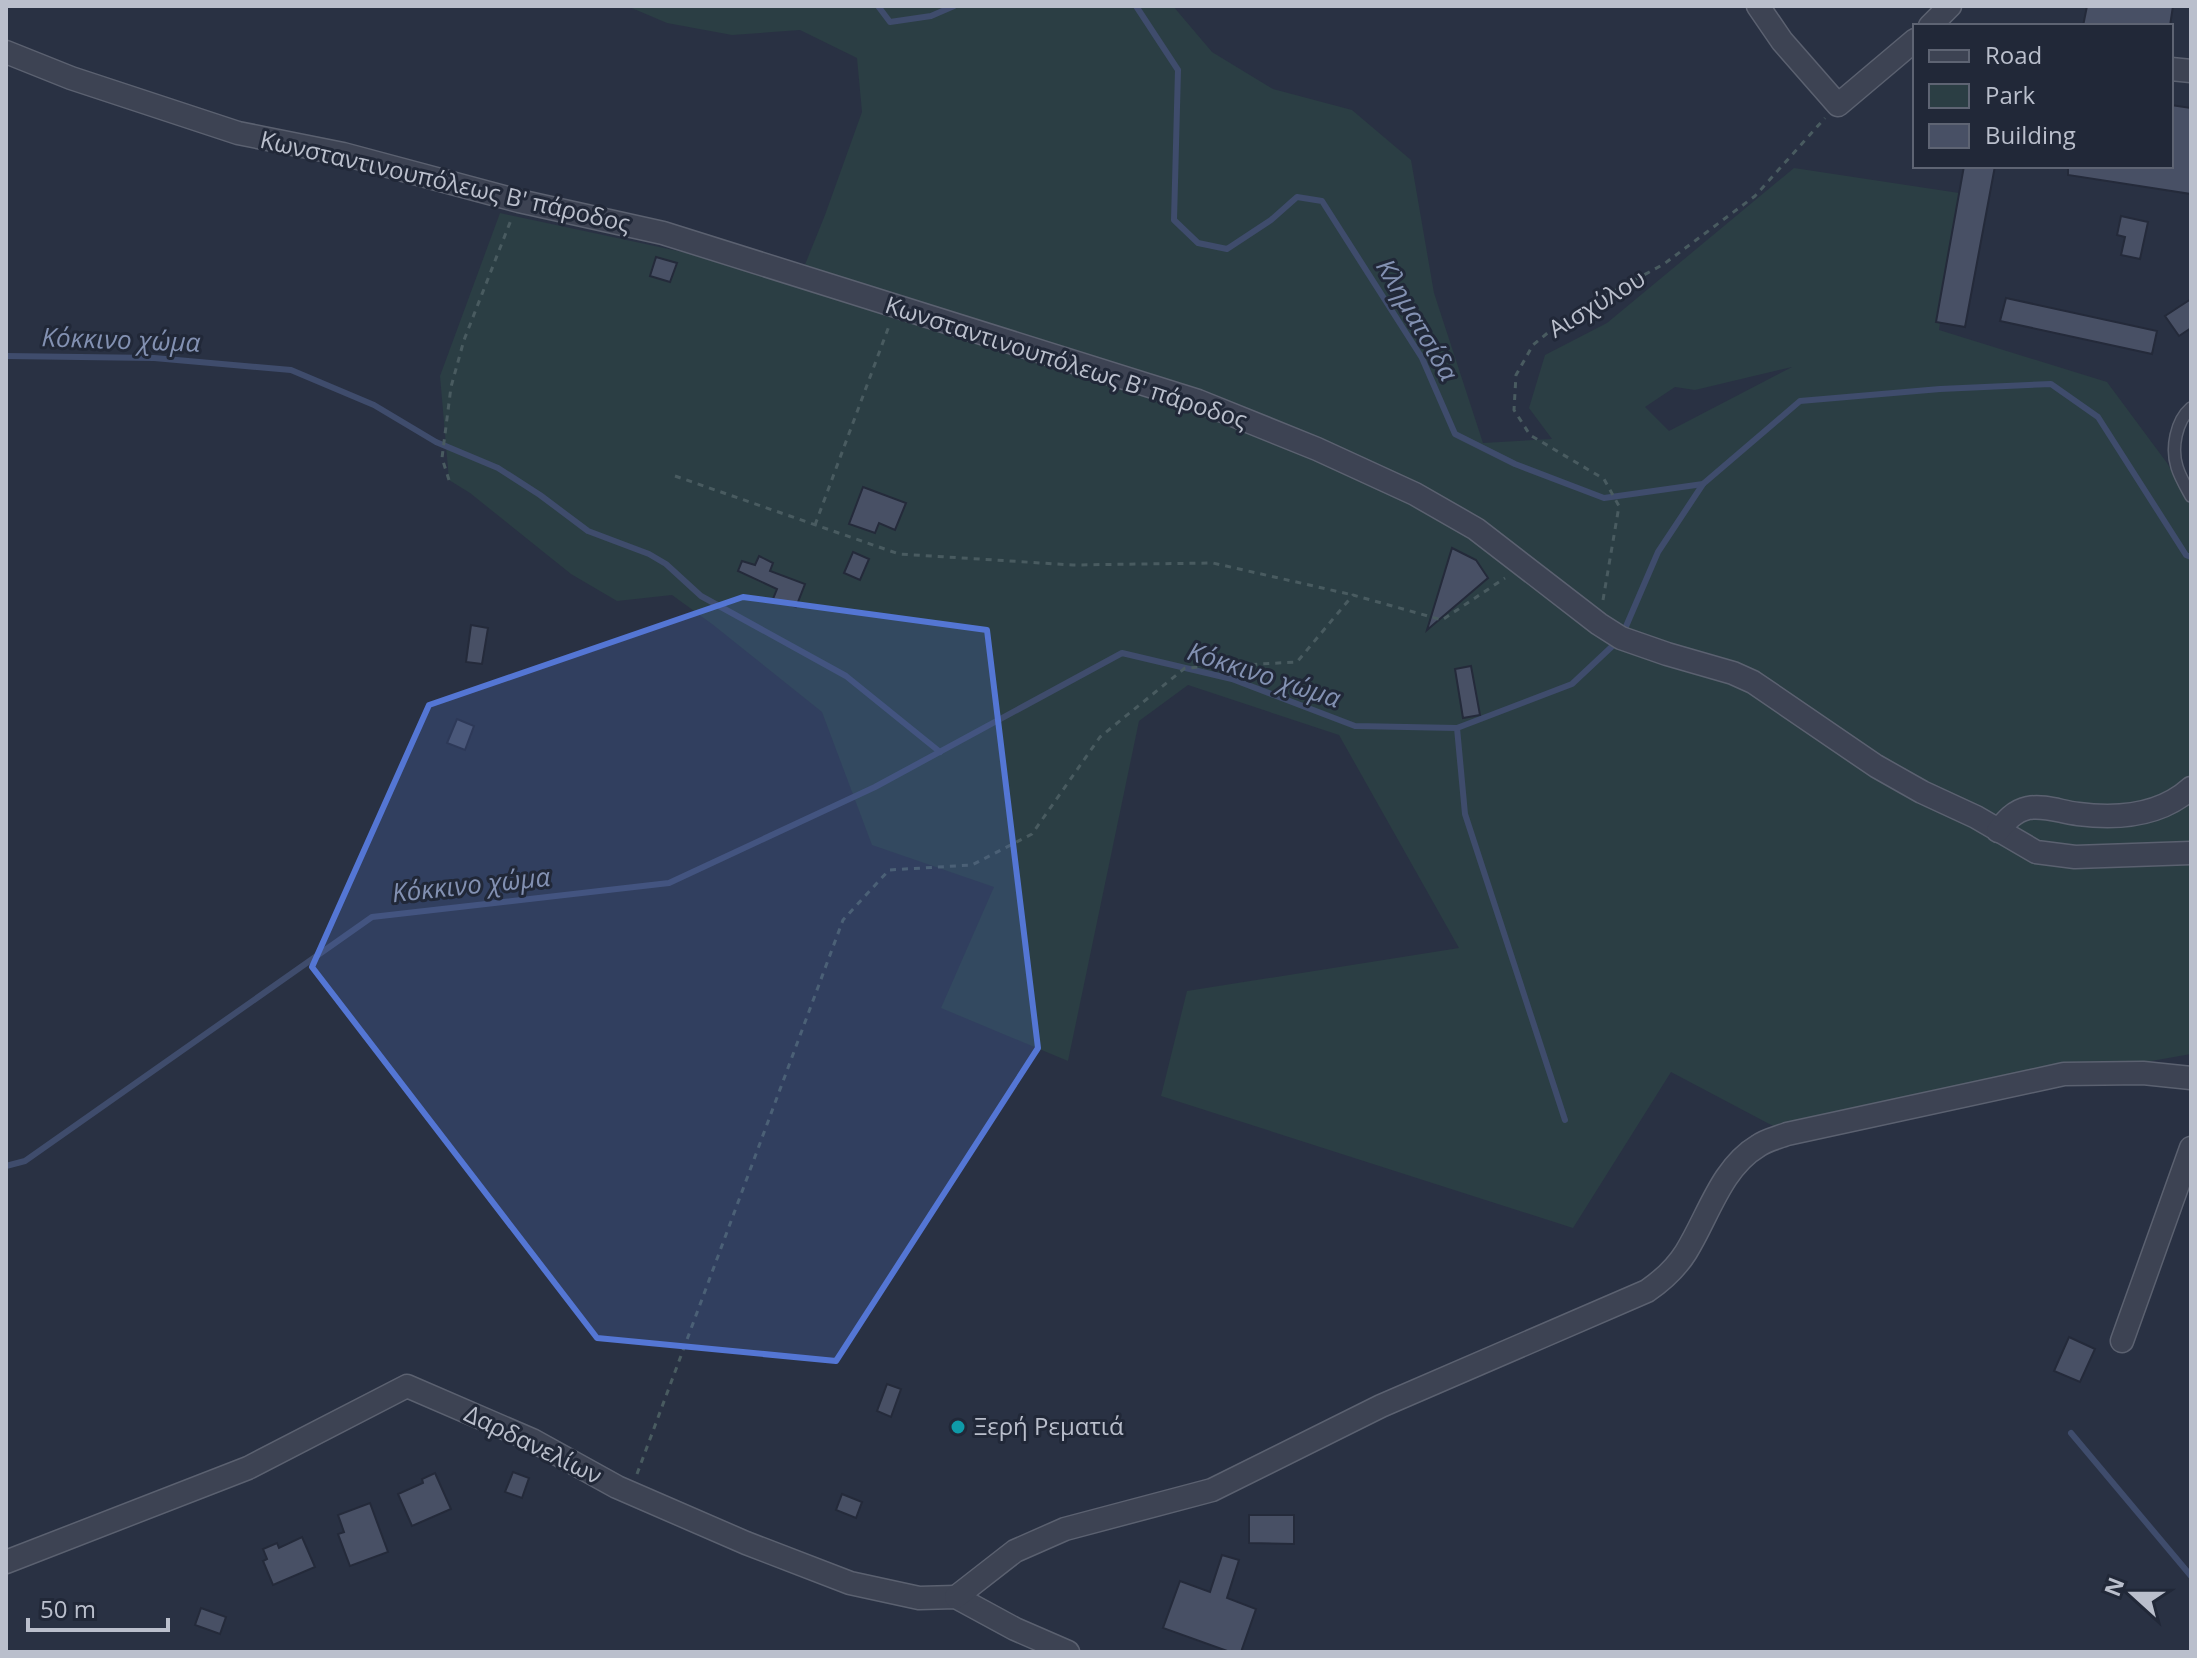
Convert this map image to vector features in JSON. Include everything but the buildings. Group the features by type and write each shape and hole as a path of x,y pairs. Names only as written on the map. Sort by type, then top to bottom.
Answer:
{"street":[{"path":"1758,6 1782,41 1838,105 1913,42"},
{"path":"1932,24 1950,6"},
{"name":"Κωνσταντινουπόλεως Β' πάροδος","path":"6,52 71,78 238,133 343,154 519,201 663,233 1198,401 1415,494 1476,529 1621,638 1753,682 1876,766 2036,852 2075,857 2191,853"},
{"path":"1998,831 2009,817 2025,809 2045,807 2076,814 2112,816 2149,812 2178,799 2191,788"},
{"path":"956,1597 1015,1551 1052,1534 1212,1490 1381,1406 1647,1291 1666,1278 1685,1255 1725,1178 1741,1158 1759,1145 1787,1134 2064,1074 2143,1073 2191,1078"},
{"path":"2122,1341 2191,1148"},
{"name":"Δαρδανελίων","path":"6,1562 248,1468 407,1386 532,1440 631,1493 746,1543 850,1583 919,1598 956,1597 1015,1629 1068,1652"}],"lane":[{"path":"2191,408 2183,415 2176,437 2176,466 2191,496"}],"path":[{"name":"Αισχύλου","path":"1599,624 1619,506 1604,479 1530,435 1514,410 1516,375 1533,345 1568,316 1664,264 1755,196 1838,105"},
{"path":"449,480 442,458 451,387 464,340 519,201"},
{"path":"815,525 895,308"},
{"path":"675,476 899,554 1073,565 1213,563 1353,595 1442,620 1524,564"},
{"path":"631,1493 843,920 889,870 972,865 1032,834 1100,737 1185,668 1297,662 1353,595"}],"highlighted area":[{"path":"743,597 987,630 1038,1048 836,1361 597,1338 312,967 429,705"}],"green space":[{"path":"627,6 1173,6 1212,52 1273,89 1352,110 1411,160 1434,293 1483,443 1552,439 1529,408 1545,355 1607,323 1794,168 1959,193 1939,330 2107,382 2167,463 2191,505 2191,1054 1775,1127 1671,1072 1573,1228 1161,1096 1187,991 1459,948 1339,735 1188,685 1139,721 1068,1061 941,1008 994,887 872,845 822,712 712,624 672,595 617,601 571,574 470,493 449,480 440,376 500,213 800,277 862,112 857,58 800,30 732,35 667,23","holes":["1792,367 1669,431 1645,407 1675,387 1695,390"]}],"waterway":[{"path":"878,6 890,22 931,16 954,6"},
{"name":"Κληματσίδα","path":"1136,6 1178,70 1174,220 1198,243 1227,249 1271,220 1297,197 1322,201 1422,358 1455,434 1515,464 1604,498 1703,484 1800,401 1940,389 2051,384 2098,417 2186,555 2191,557"},
{"name":"Κόκκινο χώμα","path":"6,356 154,358 291,370 374,405 436,442 498,468 588,531 649,554 666,564 701,596 846,676 940,752"},
{"name":"Κόκκινο χώμα","path":"6,1166 25,1161 372,917 669,883 875,787 1122,653 1232,679 1355,726 1457,728 1572,684 1621,638 1658,552 1703,484"},
{"name":"Κόκκινο χώμα","path":"1457,728 1465,814 1565,1120"},
{"path":"2071,1433 2191,1576"}],"place":[{"name":"Ξερή Ρεματιά","path":"958,1427"}]}
